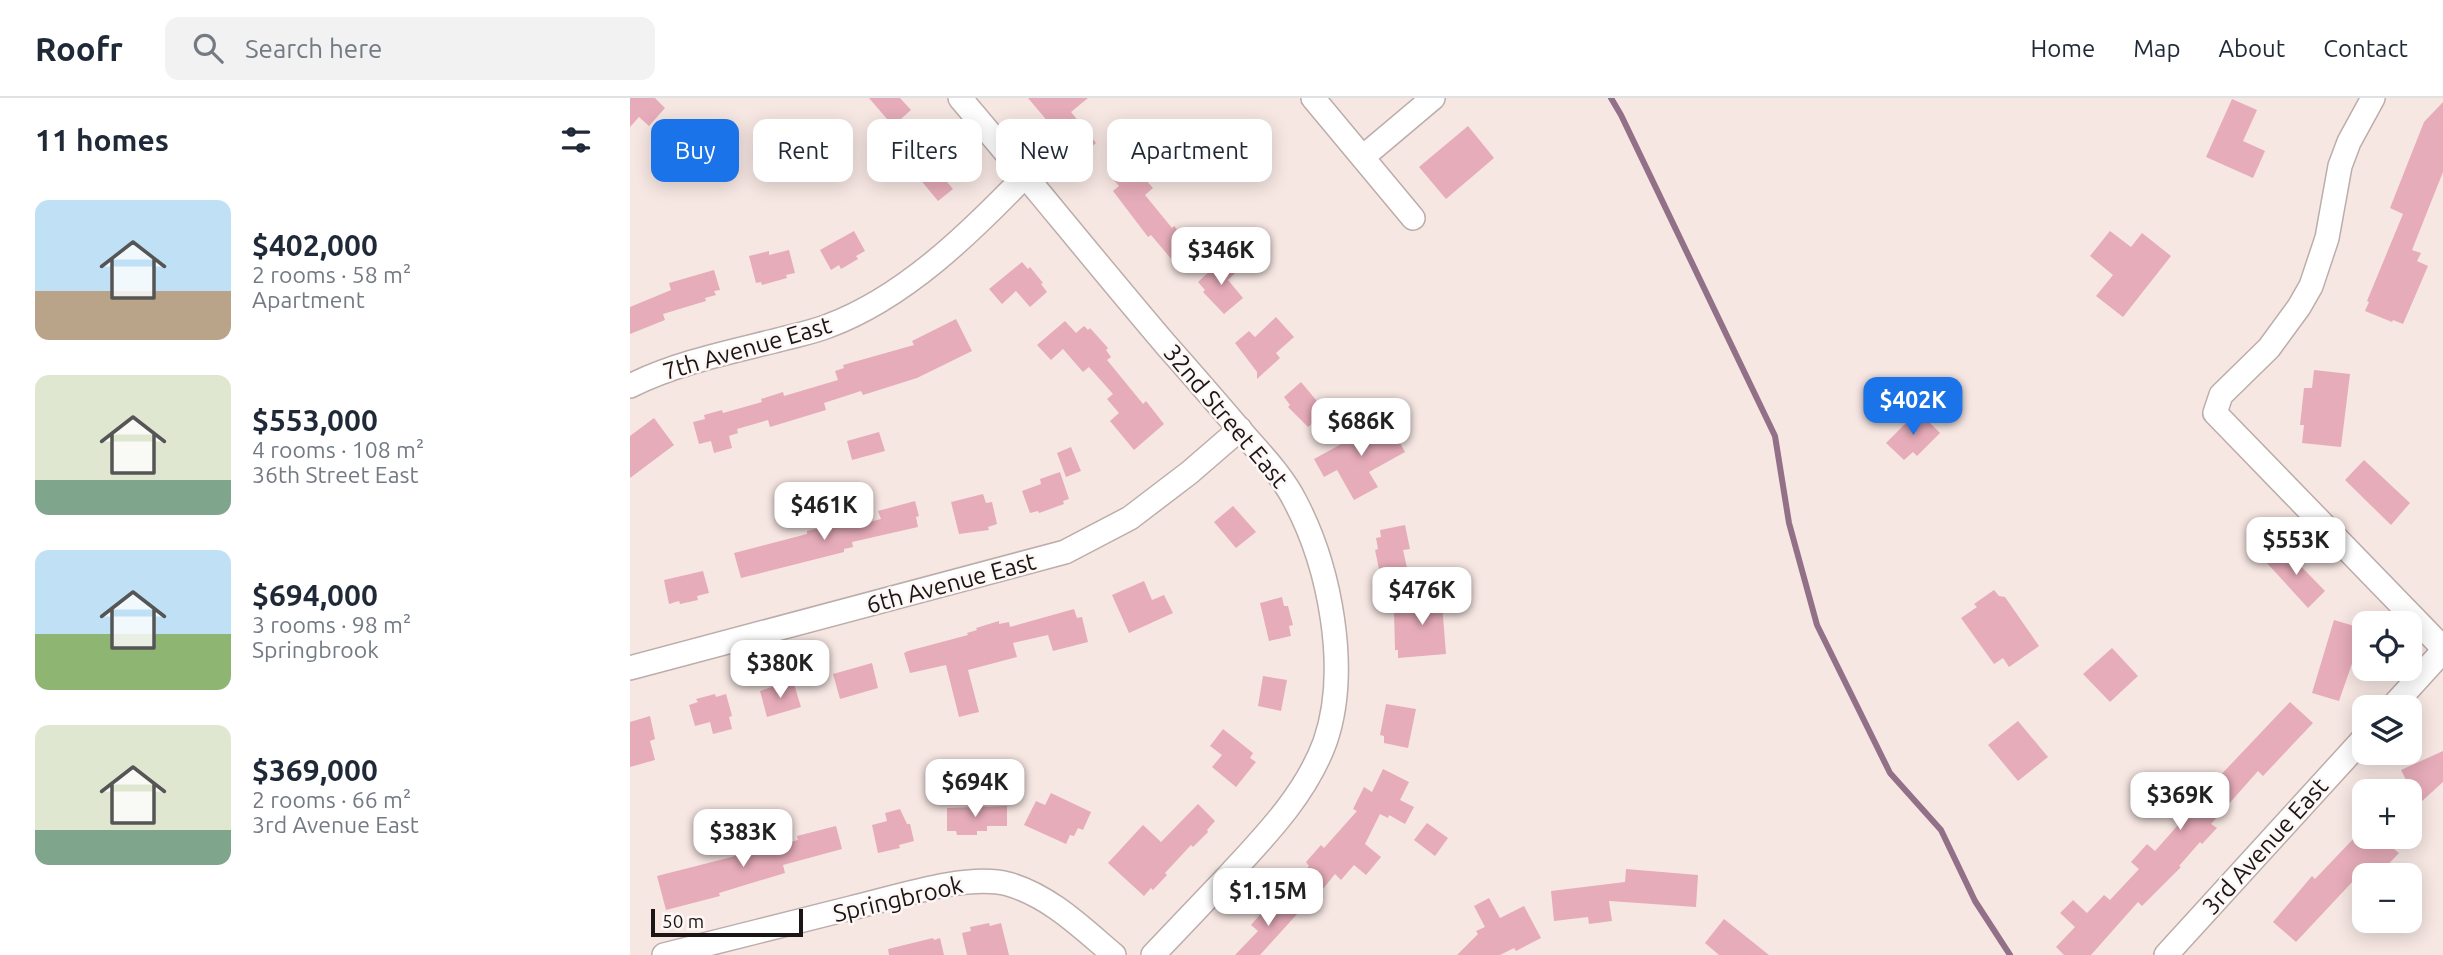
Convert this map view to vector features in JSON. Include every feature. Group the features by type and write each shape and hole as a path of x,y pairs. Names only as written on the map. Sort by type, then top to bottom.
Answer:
{"street":[{"name":"32nd Street East","path":"960,98 996,141"},
{"path":"1313,98 1413,218"},
{"path":"1363,156 1433,98"},
{"path":"2373,98 2349,142 2340,166 2327,238 2311,286 2277,338 2221,395 2215,413 2443,649 2403,695"},
{"name":"7th Avenue East","path":"630,386 683,364 826,327 850,317 912,278 970,232 1019,182"},
{"name":"32nd Street East","path":"1030,182 1266,459 1294,499 1305,523 1327,594 1335,643 1335,693 1325,741 1303,787 1274,825 1153,955"},
{"name":"6th Avenue East","path":"630,668 1065,552 1130,518 1189,473 1240,429"},
{"name":"3rd Avenue East","path":"2166,955 2352,751"},
{"name":"Springbrook","path":"664,955 933,888 981,881 1005,883 1028,890 1049,902 1114,955"}],"building":[{"path":"630,98 655,98 665,108 655,119 651,119 649,126 639,117 630,127"},
{"path":"869,98 900,98 911,110 901,119 887,119"},
{"path":"1028,98 1088,98 1071,112 1077,119 1046,119"},
{"path":"2232,99 2257,110 2243,141 2265,151 2253,178 2206,157"},
{"path":"2443,102 2443,172 2412,250 2421,253 2417,261 2428,266 2403,324 2393,320 2392,322 2365,311 2369,302 2367,301 2403,214 2390,208 2424,122"},
{"path":"1468,126 1494,158 1446,199 1419,167"},
{"path":"922,182 947,182 953,189 938,201"},
{"path":"1116,182 1148,182 1153,188 1145,195 1172,228 1174,226 1191,245 1173,261 1151,235 1148,237 1113,191 1119,186"},
{"path":"854,231 865,251 856,256 858,259 841,269 839,265 831,270 820,250"},
{"path":"2110,231 2131,247 2142,233 2171,256 2123,317 2096,296 2113,275 2090,256"},
{"path":"789,250 795,273 762,285 761,282 756,283 749,256"},
{"path":"1223,259 1235,273 1228,280 1243,298 1224,314 1203,292 1205,290 1198,282"},
{"path":"1022,262 1028,269 1030,267 1047,292 1030,307 1016,291 1002,304 989,289"},
{"path":"714,270 720,290 714,291 716,295 705,298 706,301 663,314 665,320 630,334 630,307 671,290 669,283"},
{"path":"1276,317 1294,337 1276,353 1280,358 1257,379 1257,372 1235,343 1249,331 1255,337"},
{"path":"956,319 972,351 917,378 863,395 861,391 824,403 826,410 770,427 768,420 737,429 738,433 729,436 732,448 714,453 711,441 699,444 693,422 705,419 704,415 722,410 723,413 762,402 761,399 783,392 784,396 838,380 835,371 844,368 843,365 914,345 912,341"},
{"path":"1065,321 1076,333 1084,326 1088,330 1090,328 1108,348 1106,350 1111,357 1107,360 1143,404 1146,401 1164,424 1134,450 1110,421 1119,413 1107,399 1113,394 1089,367 1083,372 1063,349 1051,360 1037,345"},
{"path":"2314,370 2350,374 2341,447 2302,443 2304,425 2300,425 2304,388 2312,388"},
{"path":"1301,382 1326,412 1308,427 1288,407 1290,405 1284,397"},
{"path":"1918,411 1940,433 1917,456 1913,452 1904,460 1886,443"},
{"path":"654,418 674,445 630,478 630,436"},
{"path":"1389,423 1405,452 1369,472 1378,487 1354,500 1337,470 1324,477 1314,459 1374,426 1376,429"},
{"path":"879,432 885,451 852,460 847,441"},
{"path":"1071,447 1081,471 1066,477 1057,453"},
{"path":"2364,460 2410,503 2391,525 2345,480"},
{"path":"1060,472 1069,499 1063,501 1064,504 1039,513 1030,513 1022,491 1041,484 1040,479"},
{"path":"983,494 986,503 992,502 997,524 988,527 989,530 959,534 951,502"},
{"path":"915,501 919,516 916,517 918,527 852,542 853,547 844,549 844,552 741,578 734,553 836,524 848,523 849,527 881,519 878,511"},
{"path":"1233,506 1256,532 1236,548 1214,522"},
{"path":"1405,525 1410,549 1403,550 1408,572 1386,577 1384,568 1379,569 1375,550 1378,549 1376,538 1381,537 1380,530"},
{"path":"2282,547 2325,591 2308,608 2266,562"},
{"path":"703,571 709,593 697,596 698,600 669,604 664,580"},
{"path":"1144,581 1152,600 1164,595 1173,613 1129,633 1112,595"},
{"path":"1444,587 1445,604 1442,604 1446,654 1398,658 1398,650 1395,650 1394,610 1427,607 1425,588"},
{"path":"1994,590 1999,596 2005,597 2039,646 2009,667 2003,658 1994,664 1961,618 1977,607 1974,604"},
{"path":"1282,597 1284,606 1288,606 1293,625 1289,626 1291,636 1269,641 1260,603"},
{"path":"1074,609 1077,618 1082,617 1088,642 1053,651 1048,635 1013,643 1017,657 968,670 979,712 959,717 946,665 910,673 904,653 908,651 968,635 967,633 977,630 976,628 999,621 999,624 1009,622 1010,627"},
{"path":"2334,620 2352,625 2352,664 2339,701 2312,693"},
{"path":"2112,648 2138,676 2110,702 2083,674"},
{"path":"872,663 878,688 840,699 833,674"},
{"path":"1263,676 1287,680 1281,711 1258,706"},
{"path":"781,684 782,688 794,684 801,707 767,717 760,691"},
{"path":"715,694 716,697 726,694 732,716 729,717 732,729 713,734 710,722 695,726 689,705 698,702 696,699"},
{"path":"2290,702 2313,723 2263,776 2258,771 2211,824 2217,828 2202,844 2200,842 2179,866 2181,867 2142,906 2138,902 2091,955 2064,955 2056,947 2075,927 2060,913 2073,900 2087,913 2104,895 2110,900 2139,869 2131,862 2147,844 2155,851 2179,824 2139,786 2151,772 2169,787 2174,781 2196,801"},
{"path":"1386,704 1416,709 1408,748 1384,743 1384,736 1380,735"},
{"path":"650,716 655,739 650,741 655,760 630,767 630,722"},
{"path":"2018,721 2048,757 2018,781 1988,745"},
{"path":"1223,729 1253,753 1250,758 1256,762 1236,787 1212,767 1222,755 1210,746"},
{"path":"2443,751 2443,782 2422,801 2422,779 2406,779 2401,770 2412,765 2422,765 2422,760"},
{"path":"1383,769 1409,782 1400,800 1414,807 1405,824 1389,815 1388,818 1380,814 1365,844 1381,857 1366,875 1354,865 1341,880 1335,874 1322,890 1303,873 1309,866 1306,862 1321,845 1324,848 1357,811 1353,809 1364,787 1372,792"},
{"path":"1051,793 1091,812 1083,830 1078,828 1074,836 1070,835 1066,844 1024,825 1036,801 1045,805"},
{"path":"1198,804 1215,821 1208,832 1193,847 1191,845 1165,873 1167,875 1144,896 1108,863 1143,825 1161,842"},
{"path":"1007,806 1007,826 987,826 987,831 977,831 977,835 957,835 956,831 947,831 947,808"},
{"path":"900,809 907,824 910,824 914,841 899,845 900,848 878,853 872,825 887,821 885,813"},
{"path":"1427,823 1448,838 1435,856 1414,840"},
{"path":"836,826 842,849 783,865 785,873 719,893 720,896 666,910 657,876 798,840 797,836"},
{"path":"2352,840 2352,849 2394,849 2399,853 2389,863 2352,863 2352,882 2296,942 2273,922 2312,876 2315,879"},
{"path":"1626,869 1698,875 1696,907 1609,901 1612,921 1589,924 1588,917 1554,921 1551,891 1625,882"},
{"path":"1489,898 1500,918 1524,906 1541,938 1516,951 1514,948 1500,955 1457,955 1478,934 1476,931 1485,927 1474,906"},
{"path":"1285,900 1298,913 1260,955 1235,955 1258,931 1251,925 1264,910 1267,912 1276,902 1280,906"},
{"path":"1724,919 1769,955 1719,955 1705,943"},
{"path":"989,923 990,926 1001,923 1009,955 967,955 962,933 971,931 970,927"},
{"path":"940,938 944,955 889,955 888,949"}],"waterway":[{"path":"1611,98 1775,436 1789,523 1817,625 1890,773 1941,830 1975,901 2010,955"}]}
